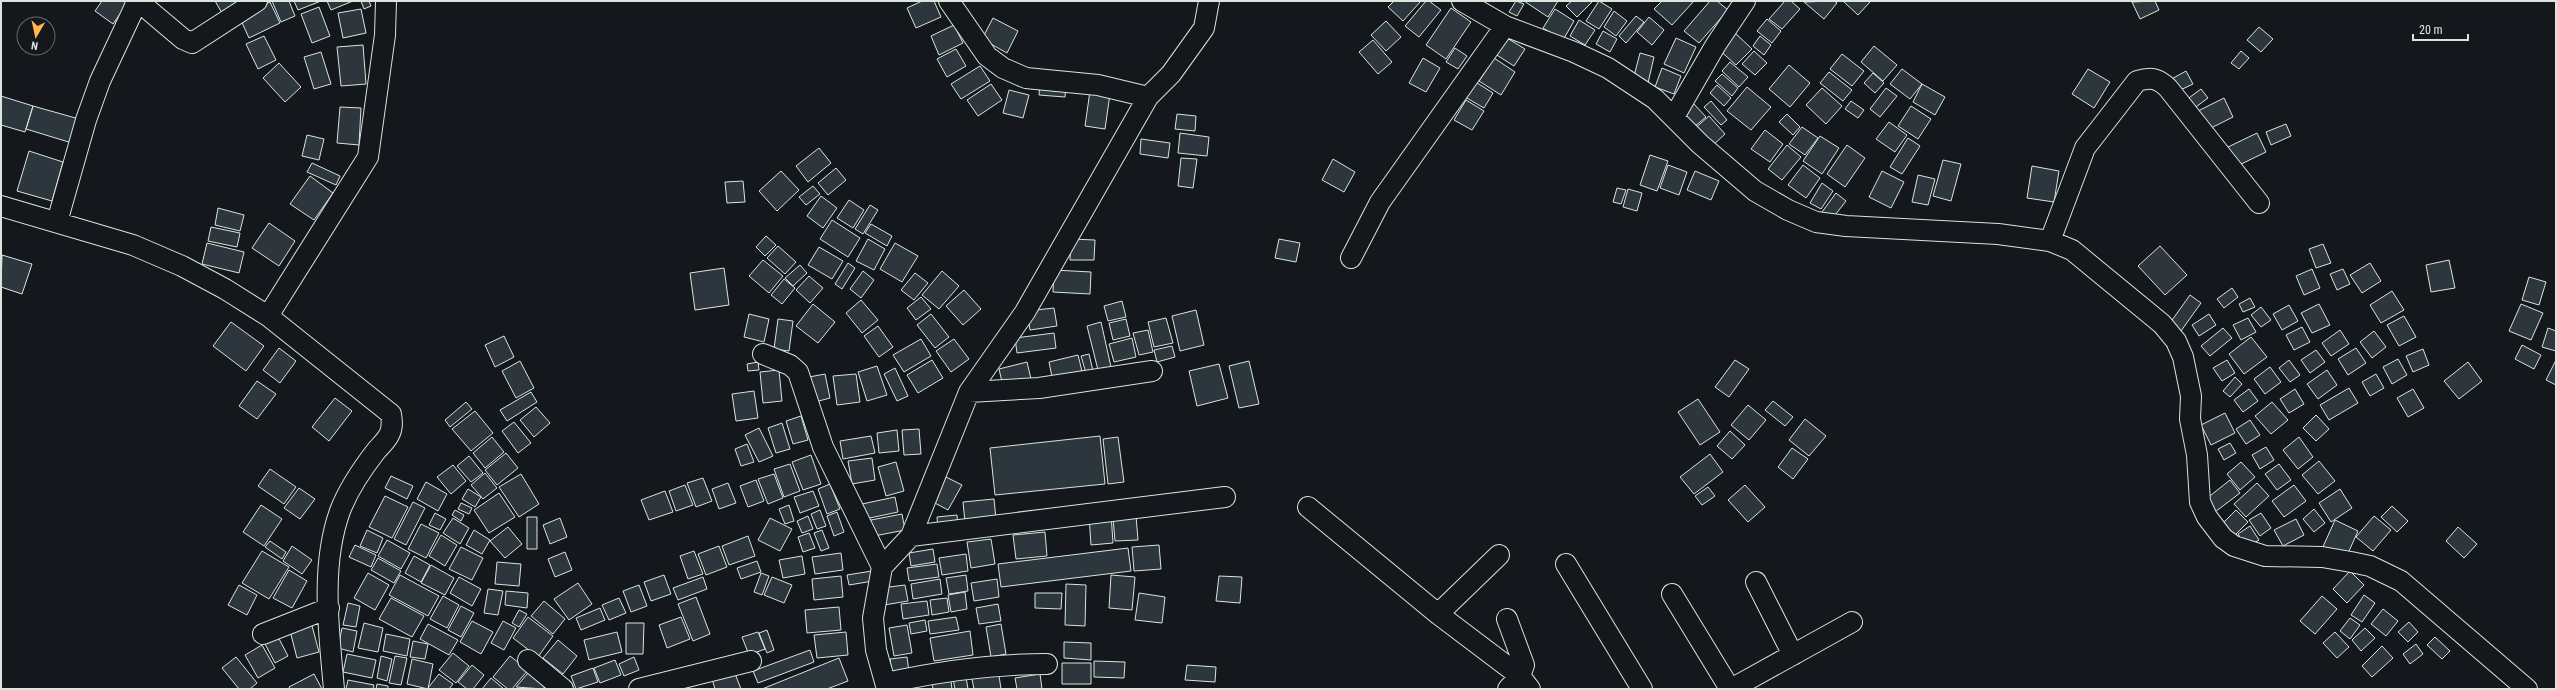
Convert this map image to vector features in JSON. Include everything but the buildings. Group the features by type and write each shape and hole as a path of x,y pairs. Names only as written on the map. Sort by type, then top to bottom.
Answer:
{"street":[{"path":"56,222 86,120 100,81 137,1 183,39 192,43 257,1"},
{"path":"268,316 368,157 385,35 386,1"},
{"path":"949,1 987,56 1003,68 1026,78 1098,85 1148,98"},
{"path":"1047,664 999,664 936,671 886,686 876,650 873,618 882,567 911,536 970,392 1025,312 1148,98 1171,74 1204,28 1209,1"},
{"path":"1462,1 1506,26 1574,52 1608,68 1655,99 1700,144 1731,168 1755,190 1788,210 1816,222 1846,226 1998,234 2050,240 2072,250 2162,324 2176,341 2183,357 2191,396 2190,419 2196,455 2200,502 2207,517 2223,538 2234,546 2265,556 2322,557 2370,566 2387,573 2401,581 2527,689"},
{"path":"1674,117 1736,4"},
{"path":"1351,258 1380,202 1506,26"},
{"path":"2050,240 2085,148 2138,82 2148,78 2159,80 2168,88 2259,203"},
{"path":"1,206 133,245 182,266 225,289 268,316 391,414 393,424 390,434 375,452 346,496 340,513 331,551 328,629 334,689"},
{"path":"763,354 790,365 798,372 822,446 882,567"},
{"path":"970,392 1046,387 1152,371"},
{"path":"911,536 1225,497"},
{"path":"1308,507 1438,614 1519,685 1524,665 1507,619"},
{"path":"1438,614 1499,555"},
{"path":"1566,564 1642,689"},
{"path":"1756,582 1793,655"},
{"path":"1672,594 1731,689 1852,622"},
{"path":"263,634 329,608"},
{"path":"528,660 564,689"},
{"path":"639,689 751,661"}]}
